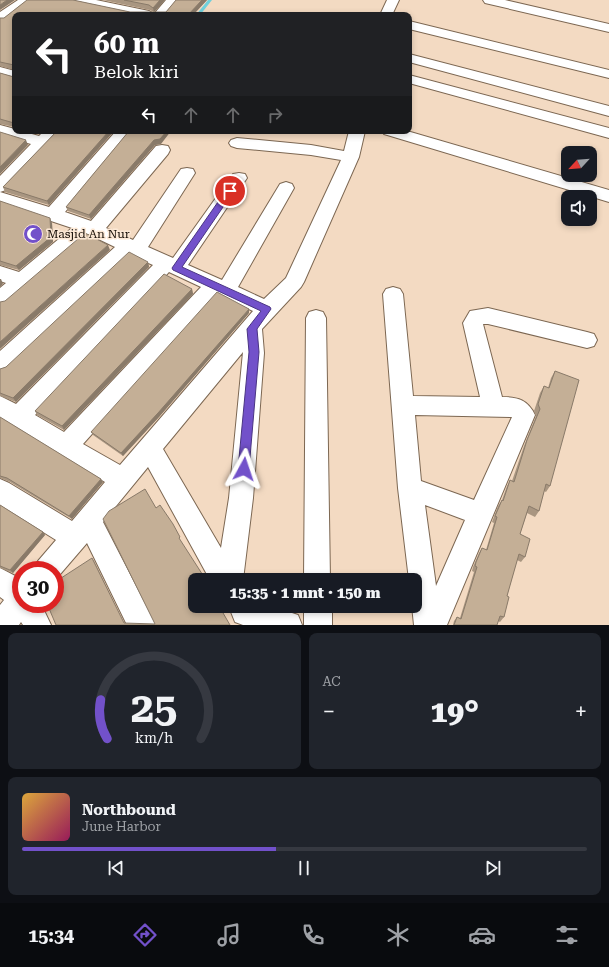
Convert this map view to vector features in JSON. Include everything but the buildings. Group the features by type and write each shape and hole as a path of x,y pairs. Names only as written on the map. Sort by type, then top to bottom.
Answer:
{"street":[{"path":"13,12 26,0"},
{"path":"79,0 135,12"},
{"path":"163,12 173,0"},
{"path":"387,12 393,0"},
{"path":"489,0 609,27"},
{"path":"2,22 12,13"},
{"path":"412,25 609,74"},
{"path":"412,59 609,111"},
{"path":"0,71 12,75"},
{"path":"412,80 609,133"},
{"path":"0,130 12,132"},
{"path":"27,134 48,137"},
{"path":"53,214 121,134"},
{"path":"55,561 252,329 267,309 294,282 351,157 356,134"},
{"path":"400,134 609,196"},
{"path":"0,186 48,137"},
{"path":"237,143 311,150 351,157"},
{"path":"0,299 90,228 162,150"},
{"path":"0,364 132,248 187,173"},
{"path":"123,480 9,411 171,266 239,178"},
{"path":"66,446 220,288 286,188"},
{"path":"0,198 53,214 90,228 267,309"},
{"path":"0,273 21,281"},
{"path":"393,294 410,488 428,625"},
{"path":"493,405 473,323 477,317 488,316 587,340"},
{"path":"316,318 317,573"},
{"path":"231,573 241,498 254,352 252,329"},
{"path":"403,405 512,406 520,410 524,415 433,625"},
{"path":"150,448 221,573"},
{"path":"410,488 480,514"},
{"path":"0,491 82,529 142,625"},
{"path":"0,581 12,589"},
{"path":"1,625 12,612"},
{"path":"32,613 37,625"},
{"path":"318,613 318,625"},
{"path":"246,614 288,625"}],"waterway":[{"path":"200,12 210,0"}],"place":[{"name":"Masjid An Nur","path":"33,234"}],"route":[{"path":"230,191 176,268 267,309 252,329 254,352 244,469"}]}
